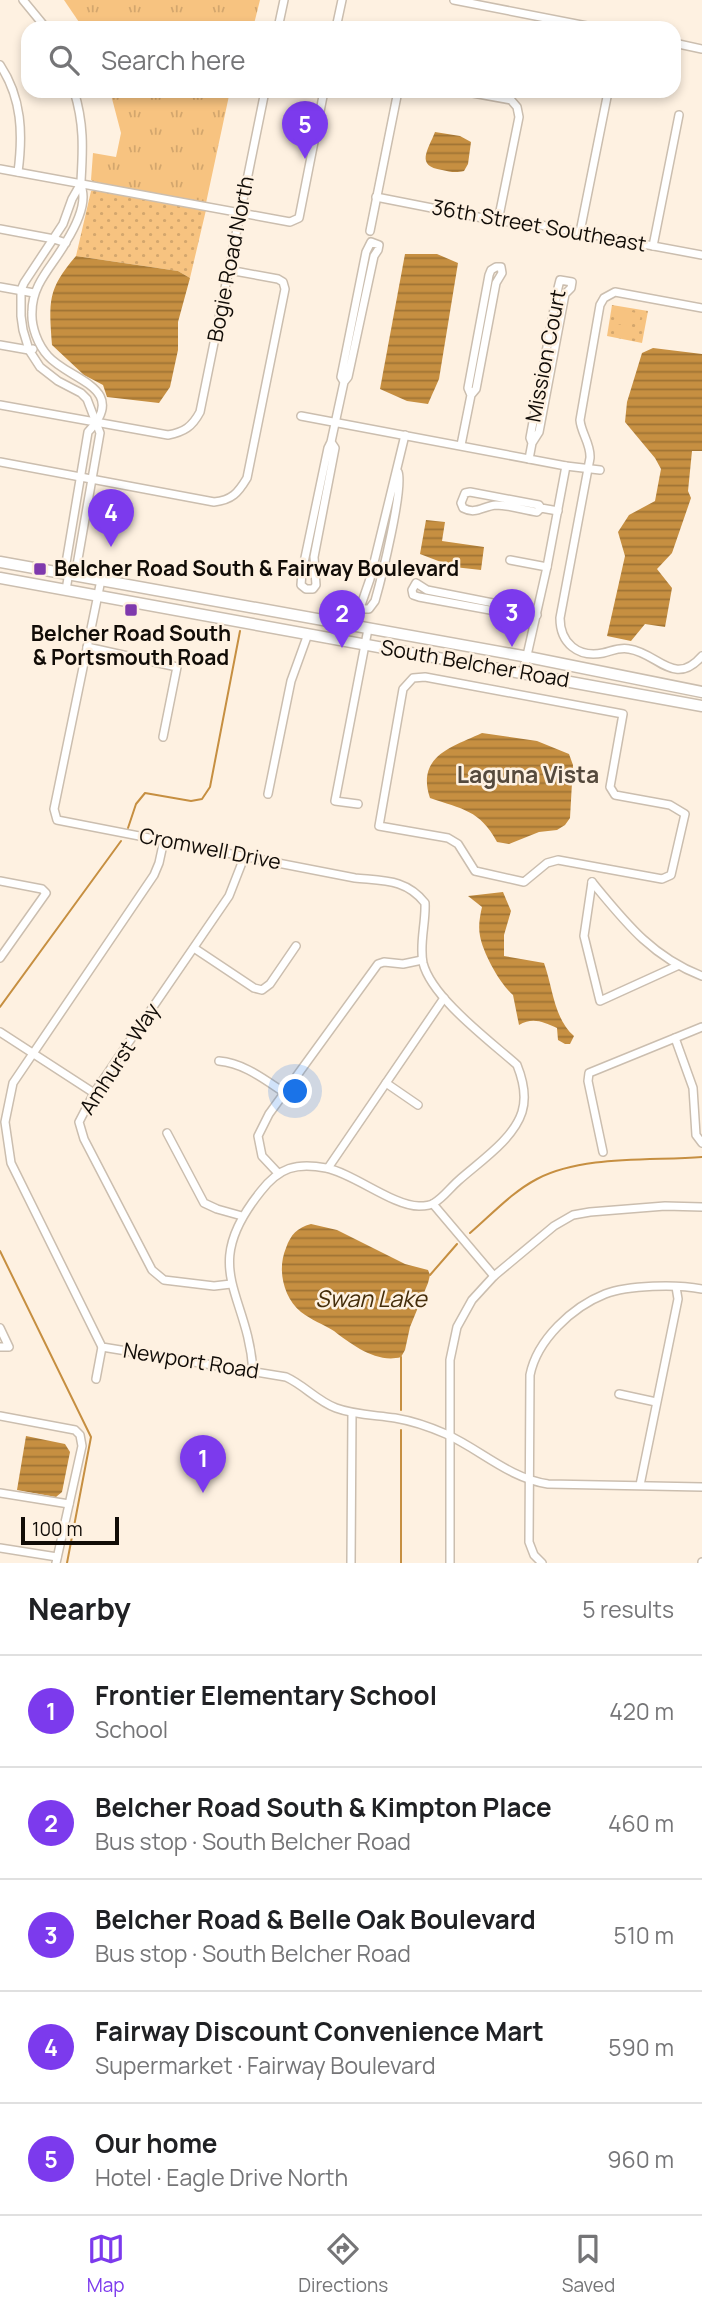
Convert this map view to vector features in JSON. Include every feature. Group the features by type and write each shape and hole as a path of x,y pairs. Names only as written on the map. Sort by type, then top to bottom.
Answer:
{"main road":[{"name":"South Belcher Road","path":"0,562 528,657 702,692"},
{"name":"South Belcher Road","path":"0,578 702,706"}],"street":[{"path":"23,0 40,21"},
{"path":"280,21 284,0"},
{"path":"338,21 342,0"},
{"path":"454,0 561,21"},
{"path":"681,44 702,48"},
{"path":"0,65 9,78 22,125 18,172"},
{"path":"69,574 77,565 100,433 87,399 40,367 29,350 23,330 21,290 63,224 80,184 84,159 83,130 76,98"},
{"name":"Bogie Road North","path":"97,423 168,435 181,433 193,425 200,412 264,98"},
{"path":"0,169 290,222 299,218 323,98"},
{"path":"370,231 397,98"},
{"path":"498,221 519,117 512,100 501,98"},
{"path":"580,232 607,98"},
{"path":"653,246 679,115"},
{"path":"66,590 69,574 66,563 88,432 97,423 102,406 99,392 85,379 63,370 40,346 31,314 33,293 38,282 66,243 79,213 83,197 80,184"},
{"name":"36th Street Southeast","path":"376,197 498,221 535,224 702,255"},
{"path":"0,229 66,243"},
{"path":"331,442 335,448 314,558 316,585 313,589 306,589 301,585 302,572 323,469 344,382 348,377 374,256 379,250 379,245 375,242 370,242 366,253 341,377 344,382"},
{"path":"461,445 471,395 476,389 496,283 502,273 501,267 491,270 489,275 468,387 471,395"},
{"path":"0,462 214,502 227,501 239,492 247,478 285,289 283,282 278,279 229,270"},
{"name":"Mission Court","path":"529,459 539,432 565,294 571,288 572,282 566,279 560,280 558,288 530,438 533,443"},
{"path":"0,286 33,293"},
{"path":"702,308 615,292 604,298 600,305 580,419 580,428 590,451 560,618 560,630 566,642 583,653 633,649 643,652 666,668 676,670 688,668 702,656"},
{"path":"0,345 29,350 40,346"},
{"path":"0,405 97,423"},
{"path":"301,416 566,466 600,470"},
{"path":"398,472 400,479 397,499 375,601 369,609 363,609 361,605 370,579 394,478 398,472 405,435"},
{"path":"523,673 566,466"},
{"path":"541,508 537,512 495,505 476,511 463,508 461,503 465,493 470,492 558,511"},
{"path":"70,536 81,538"},
{"path":"510,560 547,567"},
{"path":"101,580 87,647 177,667 163,737"},
{"path":"526,613 519,608 427,590 416,583 412,590 413,595 419,597 517,615 537,615"},
{"path":"358,804 335,800 368,629"},
{"path":"268,794 291,681 307,634"},
{"name":"Cromwell Drive","path":"87,647 58,784 54,808 57,820 400,884 415,891 425,903 422,960"},
{"path":"425,677 518,694 622,714 610,787 615,795 670,805 685,814 671,875 663,879 558,860 547,863 524,882 475,872 457,844 448,838 379,826 403,688 413,678 425,677"},
{"name":"Newport Road","path":"163,841 154,875 32,1052 13,1083 7,1102 6,1142 11,1163 102,1347 286,1377 298,1382 323,1402 352,1413 411,1421 449,1436 530,1481 702,1487"},
{"name":"Amhurst Way","path":"231,1284 214,1286 164,1280 152,1270 83,1139 79,1122 94,1093 229,896 244,855"},
{"path":"0,881 46,892 0,958"},
{"path":"677,966 600,1001 584,936 592,881 650,946 677,966 702,976"},
{"path":"194,948 254,988 262,990 270,984 296,946"},
{"path":"253,1371 252,1346 231,1284 229,1252 242,1216 277,1172 297,1166 328,1168 413,1206 433,1204 507,1136 519,1118 524,1098 517,1065 444,998 429,978 422,960 403,964 378,964 269,1114 258,1136 262,1156 277,1172"},
{"path":"328,1168 444,998"},
{"path":"603,1152 588,1081 589,1073 702,1027"},
{"path":"0,1031 94,1093"},
{"path":"675,1038 693,1088 696,1135 702,1143"},
{"path":"219,1061 231,1062 285,1093"},
{"path":"386,1083 418,1105"},
{"path":"167,1133 204,1203 242,1216"},
{"path":"433,1204 494,1276"},
{"path":"450,1563 449,1436 452,1343 472,1300 494,1276 554,1226 573,1215 665,1206 702,1207"},
{"path":"640,1485 678,1300 676,1287"},
{"path":"542,1563 534,1555 529,1542 530,1375 539,1348 571,1315 607,1293 676,1287 702,1289"},
{"path":"0,1328 9,1347 0,1347"},
{"path":"96,1379 102,1347"},
{"path":"619,1394 656,1402"},
{"path":"351,1563 352,1413"},
{"path":"0,1416 75,1430 80,1435 82,1446 57,1560 0,1548"},
{"path":"0,1493 69,1504"}],"green space":[{"path":"64,0 260,0 255,21 78,21"},
{"path":"112,98 228,98 206,203 91,180 93,153 116,157 121,133"},
{"path":"91,191 206,210 190,278 178,271 76,256"},
{"path":"612,305 648,311 642,343 607,336"},
{"path":"618,309 641,314 639,324 616,320"},
{"path":"616,324 638,328 636,339 614,334"}],"water":[{"path":"435,132 460,136 471,142 468,164 464,171 434,168 426,161"},
{"path":"405,254 437,254 458,263 439,379 428,404 407,401 380,389"},
{"path":"76,256 178,271 190,278 178,322 178,350 170,387 159,403 107,397 103,385 84,375 52,345 52,297 60,278"},
{"path":"653,348 702,354 702,451 692,451 688,491 691,498 672,553 657,569 672,588 665,627 645,624 631,641 607,636 625,556 618,532 629,515 655,501 661,469 625,422 627,402 642,353"},
{"path":"426,520 445,522 442,541 484,547 481,570 454,567 420,554"},
{"path":"482,733 537,741 569,754 573,765 570,818 565,825 557,830 539,832 509,844 497,842 491,831 477,817 461,808 430,798 427,784 432,763 449,749"},
{"path":"503,892 511,911 504,935 504,956 544,963 558,1012 574,1036 570,1044 558,1040 557,1028 547,1024 533,1021 519,1025 513,995 488,959 479,929 482,907 468,896"},
{"name":"Swan Lake","path":"311,1224 337,1230 405,1264 428,1270 428,1283 401,1357 383,1358 365,1352 305,1315 290,1299 283,1282 283,1256 292,1235"},
{"path":"26,1436 65,1444 70,1452 62,1492 56,1497 17,1490"}],"waterway":[{"path":"128,828 136,804 145,793 191,801 202,799 210,787 240,631"},
{"path":"0,1007 121,841"},
{"path":"470,1233 519,1190 555,1171 618,1160 702,1157"},
{"path":"430,1275 457,1244"},
{"path":"0,1251 91,1437 67,1563"},
{"path":"401,1357 401,1410"},
{"path":"401,1430 401,1563"}],"place":[{"name":"Our home","path":"305,159"},
{"name":"Fairway Discount Convenience Mart","path":"111,547"},
{"name":"Belcher Road South & Fairway Boulevard","path":"40,569"},
{"name":"Belcher Road South & Portsmouth Road","path":"131,610"},
{"name":"Belcher Road & Belle Oak Boulevard","path":"512,647"},
{"name":"Belcher Road South & Kimpton Place","path":"342,648"},
{"name":"Frontier Elementary School","path":"203,1493"}],"district":[{"name":"Laguna Vista","path":"528,775"}]}
